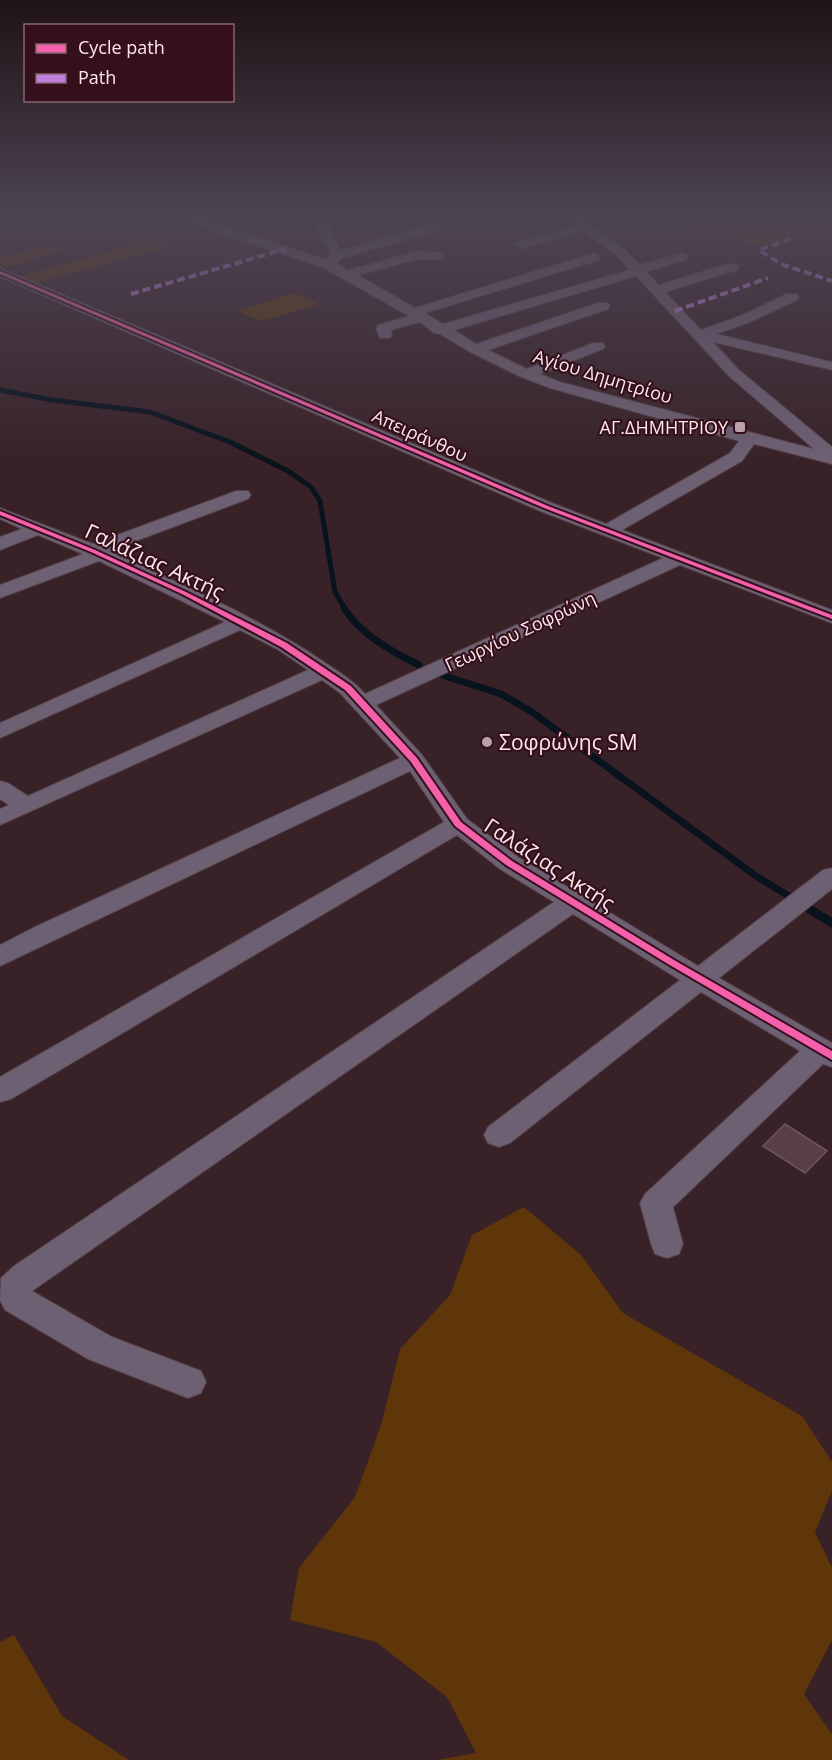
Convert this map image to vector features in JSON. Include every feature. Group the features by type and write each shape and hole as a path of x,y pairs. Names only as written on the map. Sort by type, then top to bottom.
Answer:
{"street":[{"name":"Απειράνθου","path":"58,297 488,483 677,559 832,616"},
{"name":"Αγίου Δημητρίου","path":"390,297 398,305 439,330 526,374 748,438 832,457"},
{"path":"398,305 421,301 428,297"},
{"path":"385,335 383,328 471,297"},
{"path":"439,330 550,297"},
{"path":"664,297 734,373 832,457"},
{"path":"701,335 745,319 792,297"},
{"path":"475,349 603,306"},
{"path":"701,335 828,362"},
{"path":"526,374 598,346"},
{"path":"504,364 524,356"},
{"path":"607,531 736,457 745,447 748,438"},
{"path":"0,592 242,495"},
{"name":"Γαλάζιας Ακτής","path":"0,513 96,553 242,622 284,645 324,671 348,688 414,760 458,824 509,863 826,1053"},
{"path":"0,543 37,529"},
{"name":"Γεωργίου Σοφρώνη","path":"363,703 677,559"},
{"path":"0,731 242,622"},
{"path":"0,818 324,671"},
{"path":"0,957 44,933 414,760"},
{"path":"0,788 26,806"},
{"path":"0,1090 458,824"},
{"path":"500,1136 832,876"},
{"path":"188,1382 100,1348 17,1300 13,1288 26,1276 140,1196 574,901"},
{"path":"666,1244 656,1203 826,1053"}],"shaded area":[{"path":"281,297 303,297 319,304 262,321 237,311"},
{"path":"524,1207 581,1255 623,1313 802,1416 832,1462 832,1491 815,1532 832,1568 832,1640 804,1694 832,1734 832,1760 437,1760 476,1753 447,1697 376,1642 290,1620 299,1568 355,1497 381,1425 400,1349 450,1295 472,1235"},
{"path":"14,1635 62,1716 129,1760 0,1760 0,1642"}],"building":[{"path":"785,1124 827,1151 805,1173 763,1146"}],"waterway":[{"path":"0,390 52,400 150,412 230,442 288,471 311,487 320,501 335,592 345,609"},
{"path":"344,608 368,634 419,665"},
{"path":"442,675 501,694 532,712 756,876 792,898"},
{"path":"790,897 832,923"}],"marked path":[{"path":"675,311 714,297"}],"cycle path":[{"path":"58,297 546,507 832,617"},
{"path":"0,513 93,551 184,593 284,645 348,688 414,760 458,824 509,863 671,962 832,1056"}],"place":[{"name":"ΑΓ.ΔΗΜΗΤΡΙΟΥ","path":"740,427"},
{"name":"Σοφρώνης SM","path":"487,742"}]}
